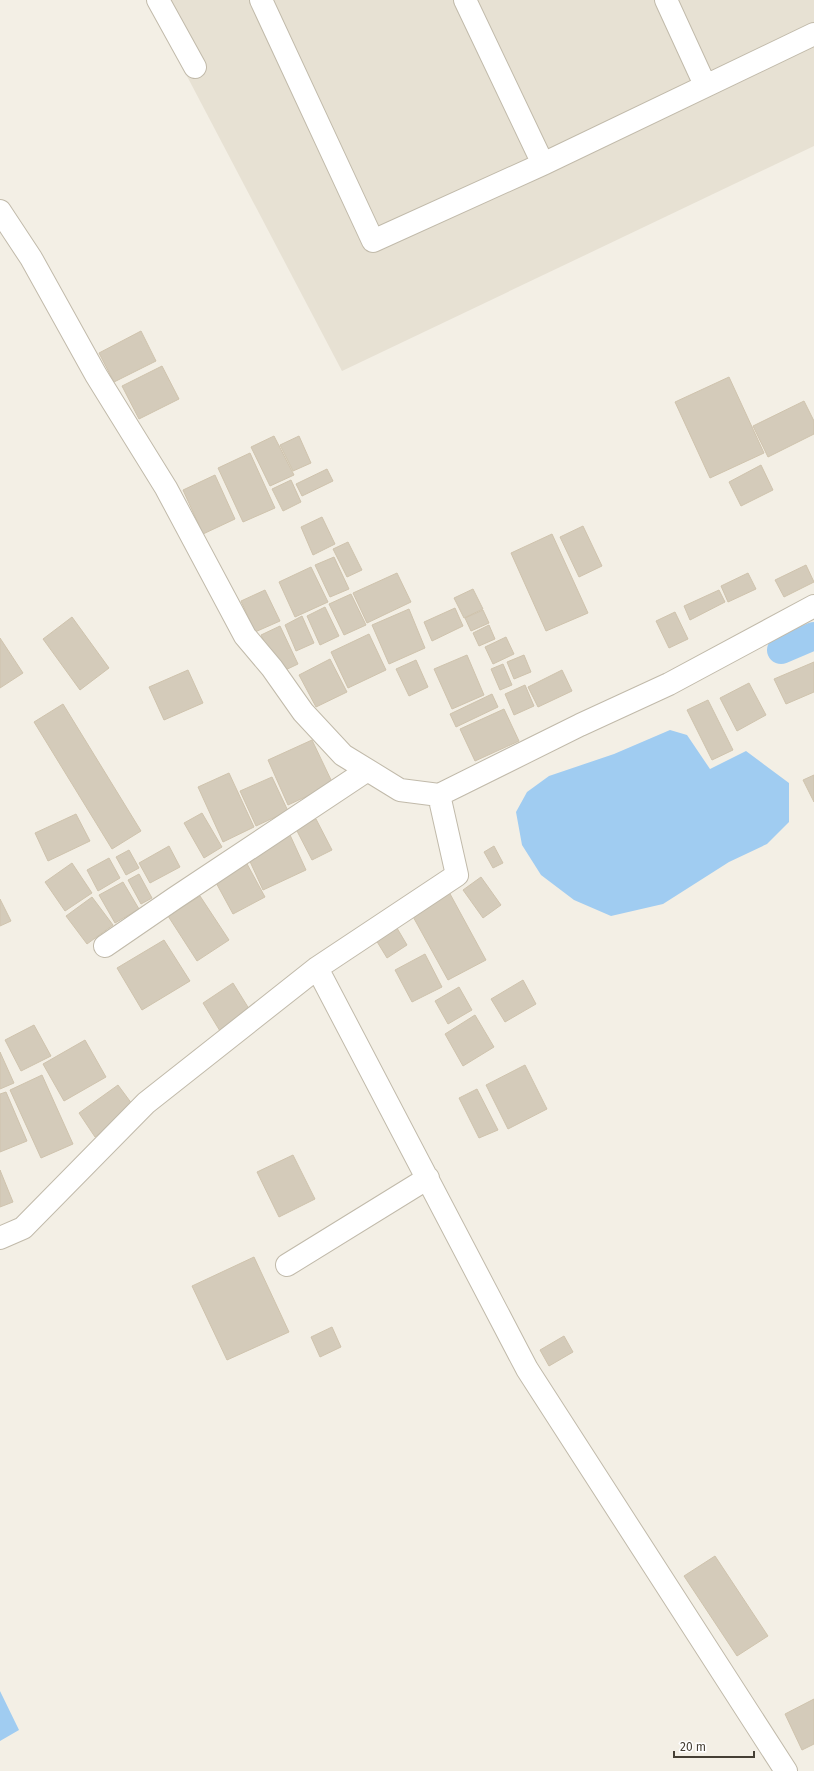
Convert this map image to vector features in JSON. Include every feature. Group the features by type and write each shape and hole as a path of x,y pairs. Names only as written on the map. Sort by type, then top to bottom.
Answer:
{"street":[{"path":"158,0 195,67"},
{"path":"261,0 373,241 542,164 814,34"},
{"path":"465,0 542,164"},
{"path":"666,0 705,85"},
{"path":"0,211 35,264 96,374 166,488 245,636 272,668 303,712 343,755 366,771 400,790 438,795 669,684 814,606"},
{"path":"105,946 366,771"},
{"path":"0,1238 23,1228 146,1103 317,968 456,875 438,795"},
{"path":"317,968 527,1369 786,1771"},
{"path":"287,1265 428,1178"}],"shaded area":[{"path":"147,0 814,0 814,146 342,371"}],"water":[{"path":"670,730 687,735 710,769 746,751 789,783 789,822 767,844 729,862 663,904 611,916 574,900 541,875 522,845 516,812 527,792 549,776 614,754"},
{"path":"0,1691 19,1730 0,1741"}],"building":[{"path":"141,331 156,361 114,382 99,353"},
{"path":"162,366 179,399 139,419 122,386"},
{"path":"729,377 764,453 710,478 675,402"},
{"path":"804,401 814,421 814,434 768,457 753,426"},
{"path":"274,436 294,475 270,486 251,447"},
{"path":"299,436 311,463 293,471 280,445"},
{"path":"250,453 275,508 243,522 218,468"},
{"path":"761,465 773,490 741,506 729,482"},
{"path":"327,469 333,481 302,496 296,484"},
{"path":"215,475 235,519 203,534 183,490"},
{"path":"291,480 301,502 283,511 272,489"},
{"path":"322,517 335,544 313,555 301,527"},
{"path":"583,526 602,566 579,577 560,537"},
{"path":"552,534 588,613 546,631 511,553"},
{"path":"348,542 362,570 347,577 333,549"},
{"path":"334,557 349,589 330,597 315,565"},
{"path":"806,565 814,582 784,597 775,580"},
{"path":"311,567 328,602 295,617 279,582"},
{"path":"397,573 411,602 367,623 353,593"},
{"path":"748,573 756,589 728,602 721,586"},
{"path":"473,589 483,609 464,618 454,598"},
{"path":"265,590 280,621 255,632 241,601"},
{"path":"719,590 725,602 690,620 684,606"},
{"path":"351,594 366,625 344,635 329,604"},
{"path":"325,607 339,636 320,645 307,616"},
{"path":"455,608 463,626 432,641 424,622"},
{"path":"409,609 425,648 389,664 372,625"},
{"path":"483,610 489,623 471,631 465,618"},
{"path":"675,612 688,639 669,648 656,621"},
{"path":"302,616 314,643 296,651 285,625"},
{"path":"72,617 109,668 80,690 43,639"},
{"path":"489,625 495,639 479,646 473,633"},
{"path":"280,626 298,664 279,673 261,635"},
{"path":"369,634 386,670 348,688 331,652"},
{"path":"506,637 514,654 493,664 485,647"},
{"path":"0,638 23,673 0,688"},
{"path":"467,655 484,695 452,709 434,669"},
{"path":"524,655 531,672 514,679 507,662"},
{"path":"330,659 347,692 316,707 299,675"},
{"path":"416,660 428,687 409,696 396,669"},
{"path":"814,662 814,692 786,704 774,679"},
{"path":"503,664 512,685 500,690 491,669"},
{"path":"188,670 203,703 164,720 149,687"},
{"path":"562,670 572,691 538,707 528,687"},
{"path":"749,683 766,715 737,731 720,698"},
{"path":"525,685 534,706 514,715 505,694"},
{"path":"492,694 498,707 456,727 450,714"},
{"path":"708,700 733,750 712,760 687,710"},
{"path":"63,704 141,831 112,849 34,722"},
{"path":"504,709 519,741 475,761 460,729"},
{"path":"312,740 333,784 288,805 268,760"},
{"path":"229,773 254,827 223,842 198,787"},
{"path":"814,775 814,802 803,780"},
{"path":"272,777 288,811 256,826 240,791"},
{"path":"202,813 222,847 204,858 184,823"},
{"path":"76,814 90,841 48,861 35,833"},
{"path":"316,819 332,850 312,860 296,829"},
{"path":"290,835 306,870 263,890 247,855"},
{"path":"169,846 180,867 150,883 139,863"},
{"path":"494,846 503,863 493,868 484,852"},
{"path":"129,850 139,868 126,875 116,857"},
{"path":"109,858 120,878 98,891 87,870"},
{"path":"246,862 265,897 233,914 214,879"},
{"path":"72,863 92,893 65,911 45,882"},
{"path":"139,874 152,898 141,904 128,880"},
{"path":"481,877 501,905 483,918 463,890"},
{"path":"123,882 139,909 115,923 99,895"},
{"path":"449,892 486,960 448,980 411,913"},
{"path":"200,896 229,940 197,961 168,916"},
{"path":"92,897 113,925 87,944 66,916"},
{"path":"0,899 11,921 0,926"},
{"path":"394,923 407,945 387,958 373,935"},
{"path":"164,940 190,981 142,1010 117,968"},
{"path":"425,954 442,987 412,1002 395,970"},
{"path":"523,980 536,1004 505,1022 491,999"},
{"path":"233,983 251,1012 220,1031 203,1003"},
{"path":"459,987 472,1010 448,1024 435,1001"},
{"path":"475,1015 494,1047 463,1066 445,1034"},
{"path":"34,1025 51,1056 21,1071 5,1040"},
{"path":"85,1040 106,1077 64,1101 43,1064"},
{"path":"0,1052 14,1083 0,1089"},
{"path":"525,1065 547,1109 508,1129 486,1085"},
{"path":"42,1075 73,1144 41,1158 10,1090"},
{"path":"118,1085 135,1108 95,1137 79,1113"},
{"path":"477,1089 498,1130 479,1138 459,1098"},
{"path":"6,1092 27,1141 0,1152 0,1094"},
{"path":"293,1155 315,1199 279,1217 257,1172"},
{"path":"0,1170 13,1202 0,1207"},
{"path":"254,1257 289,1332 227,1360 192,1286"},
{"path":"332,1327 341,1347 320,1357 311,1337"},
{"path":"564,1336 573,1352 549,1366 540,1350"},
{"path":"715,1556 768,1636 737,1656 684,1576"},
{"path":"814,1699 814,1744 802,1750 785,1714"}],"waterway":[{"path":"781,650 814,636"}]}
